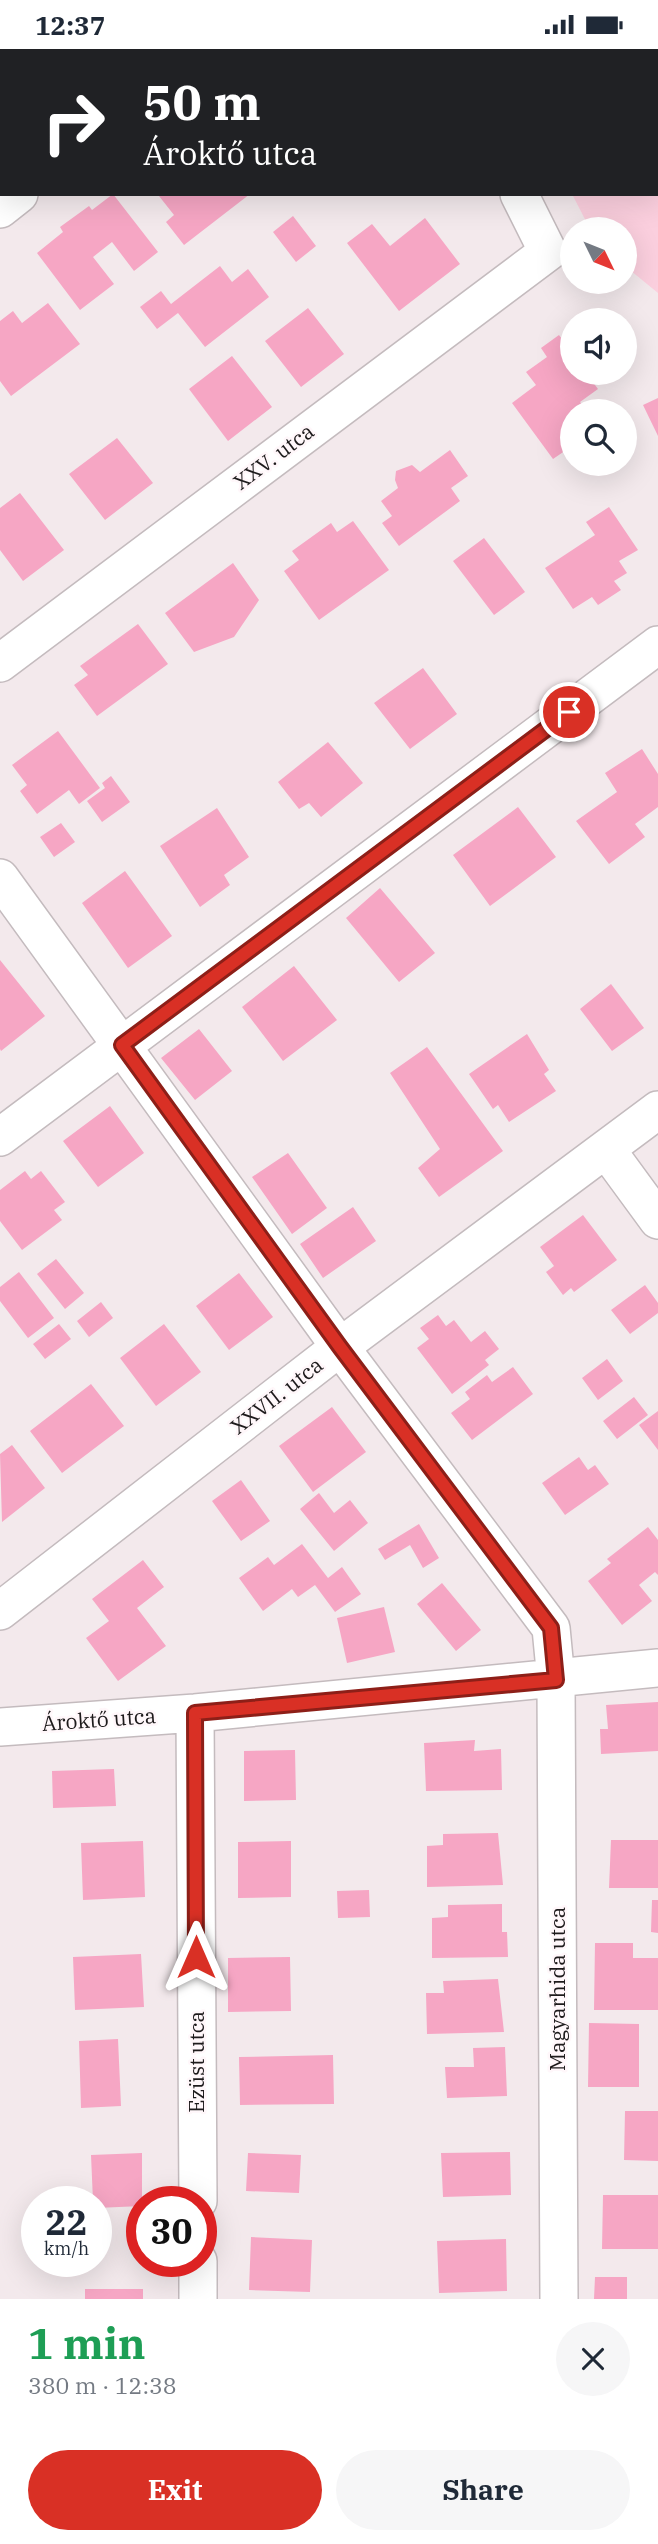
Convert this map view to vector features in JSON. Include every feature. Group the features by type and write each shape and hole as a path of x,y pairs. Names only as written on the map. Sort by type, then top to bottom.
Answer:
{"street":[{"path":"0,209 16,196"},
{"name":"XXV. utca","path":"0,663 548,251 520,196"},
{"path":"0,1137 658,645"},
{"name":"Magyarhida utca","path":"0,878 340,1347 551,1628 556,1680 559,2299"},
{"name":"XXVII. utca","path":"0,1611 340,1347 658,1110"},
{"path":"606,1149 658,1220"},
{"name":"Ároktő utca","path":"0,1727 195,1713 658,1668"},
{"name":"Ezüst utca","path":"195,1713 198,2186"},
{"path":"198,2277 198,2299"}],"shaded area":[{"path":"573,196 658,196 658,293 637,276 637,217 584,217"}],"building":[{"path":"110,196 115,196 158,252 134,271 112,242 93,257 114,284 80,310 37,253 63,232 60,227 89,206 92,210"},
{"path":"159,196 247,196 184,245 166,222 174,215"},
{"path":"293,216 316,246 296,262 273,232"},
{"path":"425,218 460,264 399,311 347,243 372,224 390,246"},
{"path":"220,266 232,282 248,269 269,297 205,347 178,313 157,329 140,307 161,291 171,304"},
{"path":"48,303 80,344 11,396 0,381 0,321 13,311 22,323"},
{"path":"308,308 344,354 301,387 265,341"},
{"path":"559,335 560,385 595,385 598,389 584,399 560,399 560,454 553,459 512,403 536,385 526,372 547,357 541,348"},
{"path":"232,356 272,407 228,441 189,389"},
{"path":"658,398 658,436 643,405"},
{"path":"117,438 153,483 105,520 69,474"},
{"path":"450,450 468,476 451,488 460,501 399,546 382,523 392,516 381,501 398,488 396,471 412,465 420,472"},
{"path":"20,493 64,550 23,581 0,550 0,508"},
{"path":"609,507 638,550 619,561 627,573 614,581 621,590 598,605 592,597 573,609 545,568 595,535 586,522"},
{"path":"353,521 389,570 319,620 284,571 299,560 292,551 331,523 337,532"},
{"path":"484,538 525,592 494,615 453,561"},
{"path":"233,563 259,600 234,637 194,652 165,613"},
{"path":"138,624 168,664 97,716 74,685 88,675 80,666"},
{"path":"423,668 457,714 410,749 374,703"},
{"path":"58,731 100,788 79,804 69,790 37,814 20,791 27,785 12,765"},
{"path":"328,742 363,783 321,817 309,803 299,809 278,782"},
{"path":"642,749 658,774 658,807 635,824 645,837 609,864 576,821 617,792 605,773"},
{"path":"111,776 130,802 102,822 87,801 105,788 102,783"},
{"path":"518,807 556,857 490,906 453,855"},
{"path":"217,808 249,857 224,875 230,885 200,907 160,846"},
{"path":"61,823 75,842 54,857 40,837"},
{"path":"125,871 172,936 128,968 82,903"},
{"path":"380,888 435,953 399,982 346,918"},
{"path":"0,960 45,1016 1,1051 0,1049"},
{"path":"294,966 337,1020 283,1061 242,1007"},
{"path":"611,984 644,1028 612,1051 580,1009"},
{"path":"199,1029 232,1071 195,1100 161,1058"},
{"path":"527,1034 549,1070 544,1074 556,1091 509,1122 498,1105 493,1109 469,1074"},
{"path":"427,1047 503,1151 439,1197 418,1168 440,1149 390,1073"},
{"path":"110,1106 144,1153 98,1187 63,1141"},
{"path":"288,1153 327,1208 292,1234 252,1177"},
{"path":"25,1171 31,1179 41,1171 65,1202 54,1210 62,1220 22,1250 0,1221 0,1190"},
{"path":"353,1207 376,1241 323,1278 300,1244"},
{"path":"583,1215 617,1260 574,1292 571,1288 563,1295 546,1272 554,1266 540,1247"},
{"path":"56,1259 84,1293 65,1309 37,1274"},
{"path":"19,1272 54,1318 28,1338 0,1301 0,1287"},
{"path":"239,1273 273,1317 229,1350 196,1306"},
{"path":"645,1285 658,1303 658,1313 630,1334 611,1310"},
{"path":"101,1302 113,1318 89,1337 77,1321"},
{"path":"438,1315 446,1326 454,1320 471,1342 485,1331 499,1349 485,1360 489,1365 452,1394 417,1348 429,1339 420,1328"},
{"path":"59,1324 71,1339 45,1359 33,1344"},
{"path":"164,1324 201,1372 156,1406 120,1358"},
{"path":"607,1359 623,1381 598,1400 582,1378"},
{"path":"513,1367 533,1394 472,1440 451,1413 470,1399 465,1392 487,1375 492,1382"},
{"path":"91,1384 124,1426 62,1473 30,1431"},
{"path":"634,1397 648,1415 617,1439 603,1421"},
{"path":"332,1407 366,1452 313,1492 279,1446"},
{"path":"658,1411 658,1450 639,1425"},
{"path":"12,1445 45,1488 2,1522 0,1454"},
{"path":"579,1457 588,1470 595,1465 609,1484 565,1515 542,1483"},
{"path":"241,1480 270,1521 241,1541 212,1501"},
{"path":"319,1493 334,1513 350,1500 368,1523 334,1551 300,1509"},
{"path":"419,1524 439,1558 423,1568 410,1545 385,1560 378,1549"},
{"path":"648,1527 658,1540 658,1575 655,1572 639,1585 652,1601 622,1625 588,1581 611,1563 607,1559"},
{"path":"302,1544 328,1578 342,1567 361,1594 335,1612 315,1585 298,1597 292,1589 263,1611 239,1578 268,1557 274,1565"},
{"path":"143,1560 164,1587 137,1608 166,1646 118,1681 86,1638 109,1621 92,1599"},
{"path":"442,1583 481,1630 456,1651 417,1604"},
{"path":"384,1607 395,1652 347,1663 337,1618"},
{"path":"658,1702 658,1751 601,1754 600,1729 608,1729 606,1705"},
{"path":"475,1740 474,1751 501,1749 502,1790 426,1791 424,1743"},
{"path":"295,1750 296,1800 244,1801 244,1751"},
{"path":"114,1769 116,1806 53,1808 52,1771"},
{"path":"498,1833 503,1885 427,1887 427,1846 443,1845 443,1834"},
{"path":"611,1840 658,1840 658,1888 609,1888"},
{"path":"143,1841 145,1897 83,1900 81,1843"},
{"path":"291,1841 291,1897 238,1898 238,1842"},
{"path":"369,1890 370,1917 338,1918 337,1891"},
{"path":"652,1900 658,1900 658,1933 651,1932"},
{"path":"502,1904 502,1932 507,1932 508,1957 432,1958 432,1918 448,1917 448,1905"},
{"path":"595,1943 633,1943 633,1958 658,1958 658,2010 594,2010"},
{"path":"141,1954 144,2007 75,2010 73,1957"},
{"path":"290,1957 291,2011 228,2012 228,1958"},
{"path":"498,1979 504,2032 427,2034 426,1993 444,1993 443,1981"},
{"path":"589,2023 639,2024 639,2087 588,2087"},
{"path":"118,2039 121,2106 81,2108 79,2041"},
{"path":"505,2047 507,2096 447,2098 445,2067 474,2067 473,2048"},
{"path":"333,2055 334,2104 240,2105 239,2057"},
{"path":"625,2111 658,2111 658,2161 624,2160"},
{"path":"510,2152 511,2195 443,2197 441,2153"},
{"path":"142,2153 142,2186 126,2186 126,2207 112,2207 112,2186 92,2186 91,2155"},
{"path":"248,2153 301,2155 299,2193 246,2191"},
{"path":"603,2195 658,2195 658,2249 602,2249"},
{"path":"251,2237 312,2240 310,2292 249,2290"},
{"path":"506,2239 507,2291 439,2293 437,2241"},
{"path":"595,2277 627,2277 627,2299 594,2299"},
{"path":"85,2289 143,2289 143,2299 85,2299"}],"route":[{"path":"196,1957 195,1713 556,1680 551,1628 340,1347 122,1045 569,712"}]}
